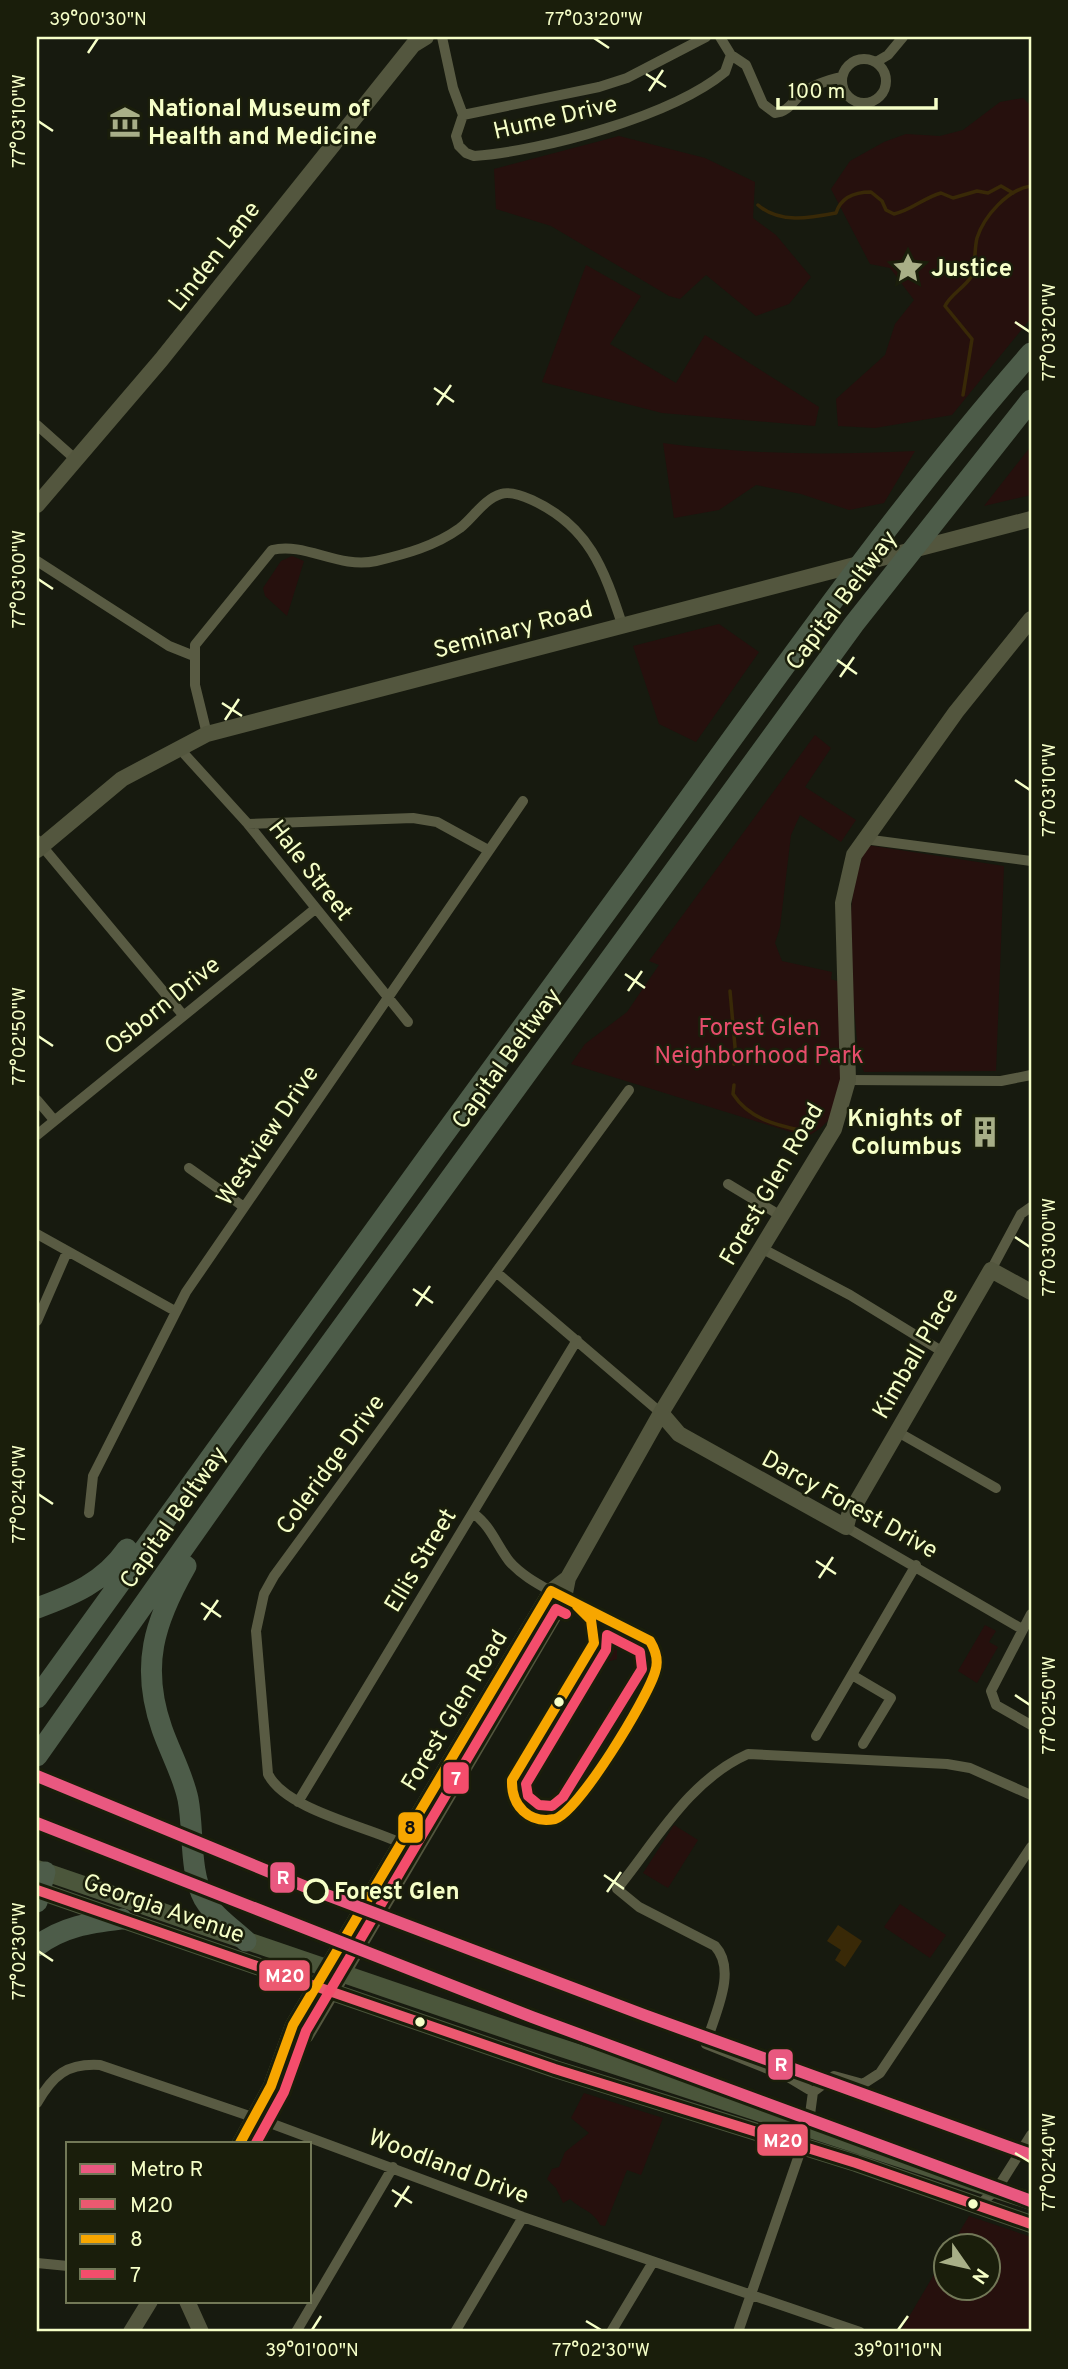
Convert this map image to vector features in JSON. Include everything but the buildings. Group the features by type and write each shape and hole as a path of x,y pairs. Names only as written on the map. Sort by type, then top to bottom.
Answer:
{"highway":[{"name":"Capital Beltway","path":"37,1698 269,1373 838,596 958,440 1031,353"},
{"name":"Capital Beltway","path":"37,1756 254,1448 854,624 1031,400"},
{"path":"37,1608 85,1588 116,1564 250,1380 269,1373"},
{"path":"246,1941 216,1915 199,1888 187,1797 155,1707 151,1660 156,1627 169,1595 254,1448"},
{"path":"37,1946 58,1932 80,1924 122,1919"}],"main road":[{"name":"Linden Lane","path":"37,505 74,458 161,360 413,45 426,37"},
{"name":"Seminary Road","path":"38,845 122,779 207,734 1031,519"},
{"name":"Forest Glen Road","path":"241,2142 285,2054 306,2035 324,1988 568,1578 662,1413 834,1129 848,1080 843,903 848,868 864,839 956,712 1031,619"},
{"path":"991,1270 1031,1293"},
{"name":"Kimball Place","path":"846,1527 849,1515 896,1431 991,1270"},
{"name":"Darcy Forest Drive","path":"662,1413 679,1434 846,1527"},
{"name":"Forest Glen Road","path":"334,1971 401,1843 558,1595"},
{"name":"Georgia Avenue","path":"39,1885 246,1941 1031,2201"},
{"name":"Georgia Avenue","path":"39,1885 122,1919 581,2077 1031,2224"},
{"path":"131,2332 149,2302"},
{"path":"187,2302 201,2332"}],"street":[{"name":"Hume Drive","path":"442,37 453,88 463,115 456,136 459,146 474,156 625,124 695,90 725,72 731,55"},
{"path":"463,115 618,81 706,37"},
{"path":"720,37 731,55 746,65 764,104 775,113 788,109 803,92 824,81 842,77"},
{"path":"876,62 888,55 904,37"},
{"path":"862,58 876,62 886,74 886,85 881,95 872,102 861,103 851,99 844,91 842,77 853,61 862,58"},
{"path":"37,425 74,458"},
{"path":"207,734 195,685 194,656 200,636 274,550 286,547 342,563 370,562 415,552 459,528 490,500 503,493 521,496 548,507 583,537 603,569 622,624"},
{"path":"37,561 169,646 194,656"},
{"name":"Hale Street","path":"178,747 248,824 314,909 408,1021"},
{"name":"Westview Drive","path":"89,1513 93,1476 175,1311 523,801"},
{"path":"248,824 414,818 437,822 488,850"},
{"path":"864,839 1031,861"},
{"path":"38,845 183,1015"},
{"name":"Osborn Drive","path":"37,1135 314,909"},
{"path":"848,1080 1001,1081 1031,1075"},
{"name":"Coleridge Drive","path":"401,1843 298,1802 274,1786 268,1774 256,1631 264,1594 282,1565 629,1090"},
{"path":"37,1100 54,1121"},
{"path":"189,1168 244,1207"},
{"path":"728,1184 781,1216"},
{"name":"Kimball Place","path":"991,1270 1021,1214 1031,1207"},
{"path":"37,1234 175,1311"},
{"path":"761,1248 850,1296 943,1352"},
{"path":"37,1321 67,1252"},
{"path":"496,1272 662,1413"},
{"name":"Ellis Street","path":"298,1802 577,1340"},
{"path":"896,1431 996,1488"},
{"path":"473,1513 486,1522 511,1563 525,1576 558,1595"},
{"name":"Darcy Forest Drive","path":"846,1527 916,1565 1022,1629"},
{"path":"816,1736 916,1565"},
{"path":"1031,1614 999,1671 991,1691 992,1700 1031,1725"},
{"path":"852,1675 891,1698 863,1744"},
{"path":"813,2092 788,2077 706,2044 727,1969 724,1956 715,1946 639,1907 617,1889 670,1818 696,1791 737,1759 748,1754 947,1764 970,1768 1031,1794"},
{"path":"738,2332 808,2129 813,2092 834,2076 863,2084 880,2073 1031,1847"},
{"name":"Woodland Drive","path":"37,2103 57,2074 81,2064 100,2065 393,2167 523,2217 860,2332"},
{"path":"979,2205 997,2189 1031,2135"},
{"path":"296,2332 393,2167"},
{"path":"456,2332 523,2217"},
{"path":"611,2332 653,2262"},
{"path":"37,2263 66,2266"}],"green space":[{"path":"1023,98 1031,106 1031,318 952,415 875,428 838,426 836,399 885,355 895,324 914,300 890,268 870,264 831,189 850,161 884,142 906,134 940,136 963,130 1000,102"},
{"path":"619,136 705,158 755,182 753,218 776,235 811,277 789,304 756,316 706,275 680,299 669,296 551,226 496,209 494,169"},
{"path":"586,265 641,296 610,344 676,383 705,335 819,407 815,426 662,413 542,382"},
{"path":"663,443 789,453 915,451 884,503 849,510 801,494 756,485 719,510 674,518"},
{"path":"1031,446 1031,495 984,506"},
{"path":"292,556 304,561 287,616 265,596 263,588 281,561"},
{"path":"719,624 759,652 696,742 659,724 633,646"},
{"name":"Forest Glen Neighborhood Park","path":"815,735 831,748 805,787 856,820 841,842 800,815 791,835 780,927 775,943 782,961 832,972 831,979 840,982 843,1050 841,1084 830,1118 807,1137 571,1064 585,1044 627,1012 659,965 649,961"},
{"path":"867,845 1004,866 996,1071 864,1072 858,1057 851,977 850,923 858,870"},
{"path":"985,1625 996,1631 989,1642 998,1647 977,1683 958,1671"},
{"path":"607,1637 617,1646 617,1659 593,1666 522,1790 522,1780 528,1767"},
{"path":"674,1825 698,1840 668,1888 643,1873"},
{"path":"900,1904 946,1935 930,1958 884,1927"},
{"path":"584,2093 663,2118 641,2175 627,2170 605,2226 600,2225 594,2216 570,2199 563,2203 556,2188 547,2179 552,2169 559,2167 565,2152 589,2133 571,2118"},
{"path":"969,2216 1031,2237 1031,2332 900,2332 932,2278 932,2302 1002,2302 1002,2232 959,2232"}],"shaded area":[{"path":"838,1925 862,1941 845,1967 835,1960 841,1950 827,1941"}],"waterway":[{"path":"758,205 775,215 816,217 836,213 841,203 849,196 871,192 882,201 886,210 894,214 941,193 953,198 977,191 988,193 1001,186 1013,193"},
{"path":"963,395 972,339 945,306 971,277 977,238 985,221 1006,198 1031,186"},
{"path":"730,991 736,1058 734,1064"},
{"path":"734,1085 733,1094 739,1103 755,1115 803,1131"}],"metro line":[{"name":"R","path":"37,1776 311,1889 644,2015 1031,2155"},
{"name":"R","path":"37,1823 532,2017 1031,2201"}],"transit line":[{"name":"8","path":"241,2142 271,2086 293,2025 551,1591 650,1641 654,1649 657,1664 655,1672 611,1753 580,1796 555,1819 537,1819 518,1805 512,1789 512,1780 594,1643 591,1620 577,1606"},
{"name":"7","path":"257,2142 284,2092 306,2031 556,1609 566,1614"},
{"name":"7","path":"607,1635 640,1652 642,1669 563,1797 552,1806 539,1805 528,1796 526,1784 606,1650 607,1635"},
{"name":"M20","path":"37,1890 555,2069 856,2163 1031,2224"}],"place":[{"name":"National Museum of Health and Medicine","path":"125,122"},
{"name":"Justice","path":"908,268"},
{"name":"Knights of Columbus","path":"985,1132"},
{"name":"Forest Glen","path":"316,1891"}]}
